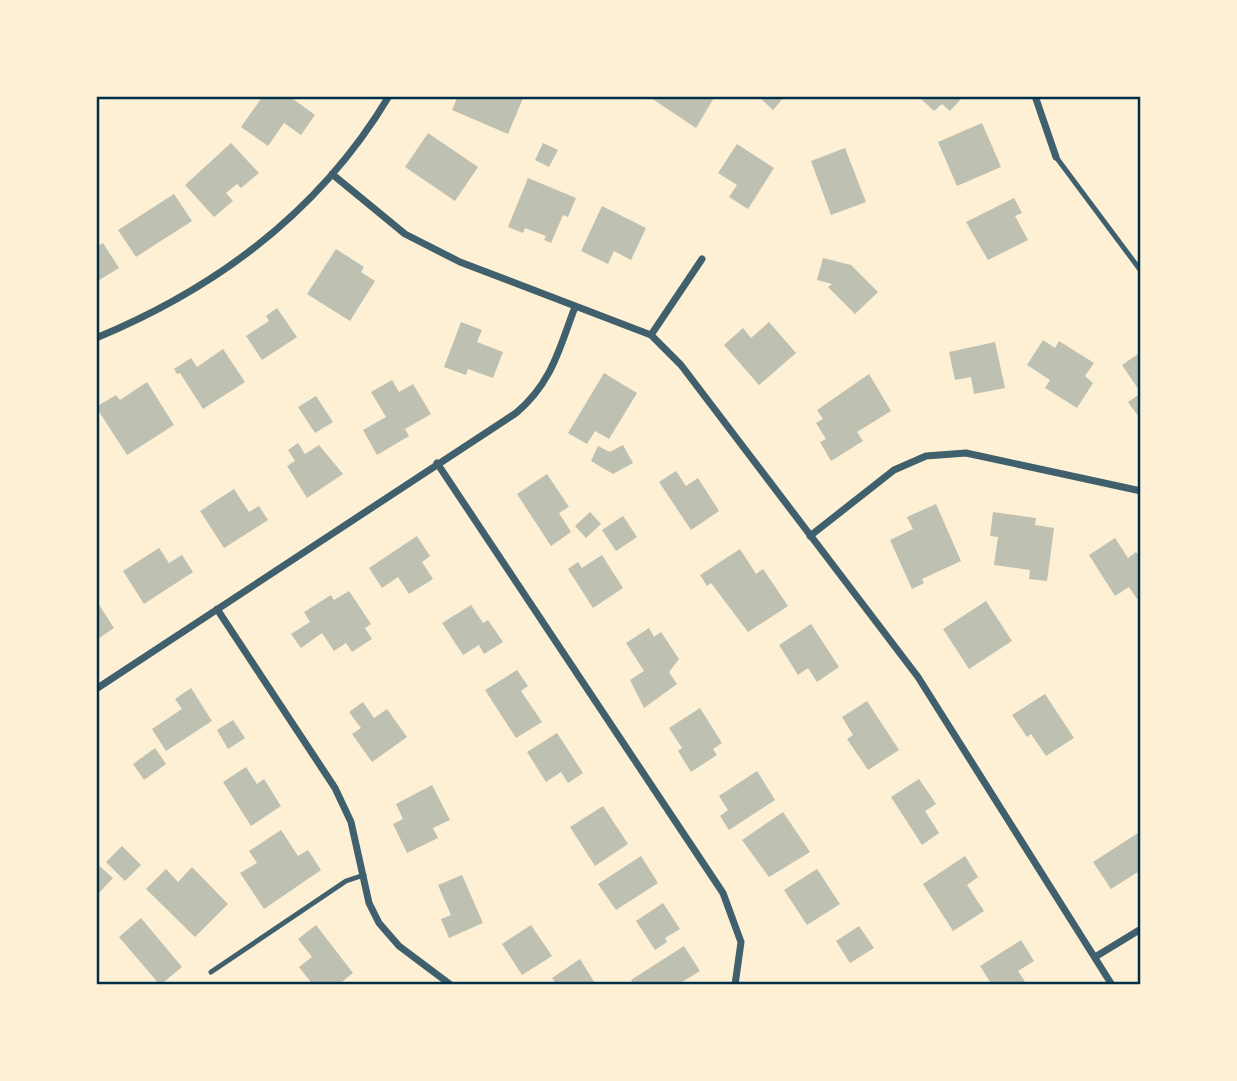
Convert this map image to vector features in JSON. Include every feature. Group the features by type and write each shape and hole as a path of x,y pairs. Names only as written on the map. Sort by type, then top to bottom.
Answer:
{"street":[{"path":"96,338 166,306 237,262 305,204 355,148 389,96"},
{"path":"1035,96 1056,157"},
{"path":"332,174 405,234 460,262 651,335 681,365 918,677 1112,985"},
{"path":"651,335 702,259"},
{"path":"96,689 533,399 548,379 575,307"},
{"path":"810,536 894,470 926,456 966,453 1141,491"},
{"path":"437,463 723,893 741,942 735,985"},
{"path":"217,609 335,788 351,822 369,903 379,923 399,946 451,985"},
{"path":"1095,957 1141,929"}],"lane":[{"path":"1056,157 1141,271"},
{"path":"211,972 346,881 364,875"}],"building":[{"path":"263,96 268,99 270,96 289,96 315,115 301,135 284,123 268,146 241,127"},
{"path":"458,96 524,96 508,134 452,110"},
{"path":"648,96 715,96 696,128"},
{"path":"758,96 785,96 773,110"},
{"path":"918,96 962,98 950,111 942,104 934,111"},
{"path":"982,123 1001,167 957,186 938,142"},
{"path":"428,133 478,167 455,201 405,167"},
{"path":"231,143 259,173 241,188 237,184 226,193 233,201 214,217 185,185"},
{"path":"543,143 558,150 549,167 535,160"},
{"path":"737,144 774,168 748,209 729,197 737,185 718,173"},
{"path":"845,148 866,202 831,215 811,161"},
{"path":"528,178 576,198 568,217 563,215 551,243 544,240 546,236 525,228 523,233 508,227"},
{"path":"174,194 192,221 136,257 118,230"},
{"path":"1014,198 1022,213 1015,216 1028,240 988,260 966,222"},
{"path":"602,206 646,228 631,260 614,251 608,264 581,251"},
{"path":"103,243 119,268 96,282 96,247"},
{"path":"336,249 364,267 361,272 375,281 350,321 307,294"},
{"path":"823,258 851,265 878,292 855,314 828,287 832,284 817,280"},
{"path":"277,308 297,337 262,360 246,336 269,321 266,316"},
{"path":"461,322 482,330 477,342 503,352 493,378 468,369 466,375 444,367"},
{"path":"769,322 796,353 759,385 724,345 743,328 751,338"},
{"path":"1043,340 1055,348 1059,341 1094,363 1085,376 1093,383 1077,408 1045,388 1050,380 1027,365"},
{"path":"995,342 1005,388 974,394 971,377 955,380 949,352"},
{"path":"223,349 245,382 203,409 180,373 177,374 174,369 191,358 197,367"},
{"path":"1141,352 1141,393 1122,365"},
{"path":"604,373 637,393 609,439 595,431 587,444 568,433"},
{"path":"869,374 891,411 857,432 863,441 831,461 820,442 826,439 816,423 823,419 817,410"},
{"path":"392,380 399,392 413,384 431,414 405,429 409,436 377,455 363,430 386,417 371,392"},
{"path":"147,382 174,425 127,455 96,407 116,395 120,400"},
{"path":"1141,393 1141,420 1128,402"},
{"path":"316,396 333,422 315,433 298,407"},
{"path":"298,443 305,454 319,445 343,474 307,498 287,466 295,461 288,450"},
{"path":"623,445 633,463 613,474 591,461 598,446 610,452"},
{"path":"676,471 686,486 698,478 719,511 691,530 659,482"},
{"path":"547,474 569,507 559,513 571,532 551,546 517,494"},
{"path":"234,489 249,512 259,506 268,520 224,548 200,511"},
{"path":"936,504 961,561 922,579 924,583 912,589 890,540 913,529 907,517"},
{"path":"590,512 601,524 586,538 575,526"},
{"path":"993,512 1036,518 1035,525 1054,528 1047,581 1029,579 1030,570 994,565 998,537 990,536"},
{"path":"623,516 637,537 616,551 602,530"},
{"path":"417,536 430,556 422,562 433,579 409,594 398,577 382,588 369,568"},
{"path":"1115,538 1128,558 1136,552 1141,558 1141,596 1137,599 1129,587 1115,596 1089,555"},
{"path":"159,548 169,563 182,555 193,572 144,604 123,571"},
{"path":"740,549 756,574 763,569 788,606 748,632 711,583 707,586 700,575"},
{"path":"602,555 623,588 593,608 568,569 578,562 582,568"},
{"path":"349,591 371,624 365,628 372,639 352,652 346,643 334,651 322,633 301,648 291,634 310,622 304,612 331,595 334,600"},
{"path":"96,600 114,628 96,640"},
{"path":"986,601 1012,641 969,669 943,629"},
{"path":"471,605 483,623 488,620 503,642 484,654 479,645 463,655 442,623"},
{"path":"811,624 839,667 817,682 808,668 798,675 779,645"},
{"path":"649,628 654,637 661,632 679,659 669,672 677,684 644,708 630,680 644,671 626,643"},
{"path":"517,670 528,686 521,691 542,722 516,738 485,690"},
{"path":"191,688 212,721 166,751 152,729 182,709 175,699"},
{"path":"1045,694 1074,738 1046,756 1031,734 1027,737 1012,715"},
{"path":"867,701 899,750 868,770 847,739 853,735 842,717"},
{"path":"363,702 374,718 387,709 407,737 372,762 352,734 361,728 349,712"},
{"path":"700,708 722,743 713,749 717,755 691,772 678,751 682,748 669,728"},
{"path":"233,720 245,738 228,749 217,730"},
{"path":"557,733 583,773 568,783 561,772 546,782 527,752"},
{"path":"155,748 166,764 144,780 133,764"},
{"path":"246,767 257,784 264,779 281,806 251,826 223,782"},
{"path":"757,771 775,800 729,830 720,816 728,810 719,796"},
{"path":"919,779 936,804 925,811 939,833 922,845 891,797"},
{"path":"432,785 450,820 433,828 438,838 407,853 393,824 403,819 396,804"},
{"path":"603,806 628,844 595,866 570,827"},
{"path":"783,812 810,852 769,877 742,840"},
{"path":"281,830 298,856 308,850 321,870 264,909 240,873 257,863 249,851"},
{"path":"1141,831 1141,870 1111,889 1093,862"},
{"path":"122,846 141,865 125,881 106,862"},
{"path":"641,856 658,883 616,910 598,884"},
{"path":"965,856 978,877 967,885 984,911 953,931 923,884"},
{"path":"96,863 113,878 96,896"},
{"path":"192,867 228,904 195,937 146,889 166,869 178,882"},
{"path":"817,869 840,904 807,925 784,890"},
{"path":"462,875 483,923 449,938 441,919 451,915 438,885"},
{"path":"663,903 680,929 665,938 667,942 655,950 636,921"},
{"path":"141,918 182,967 160,985 119,937"},
{"path":"316,925 353,973 338,985 313,985 299,967 312,957 298,939"},
{"path":"531,925 552,956 522,975 502,944"},
{"path":"859,926 874,948 850,963 836,941"},
{"path":"1021,940 1034,961 1018,971 1027,985 992,985 980,966"},
{"path":"684,946 700,971 682,982 684,985 634,985 631,980"},
{"path":"580,959 596,985 557,985 552,978"}]}
